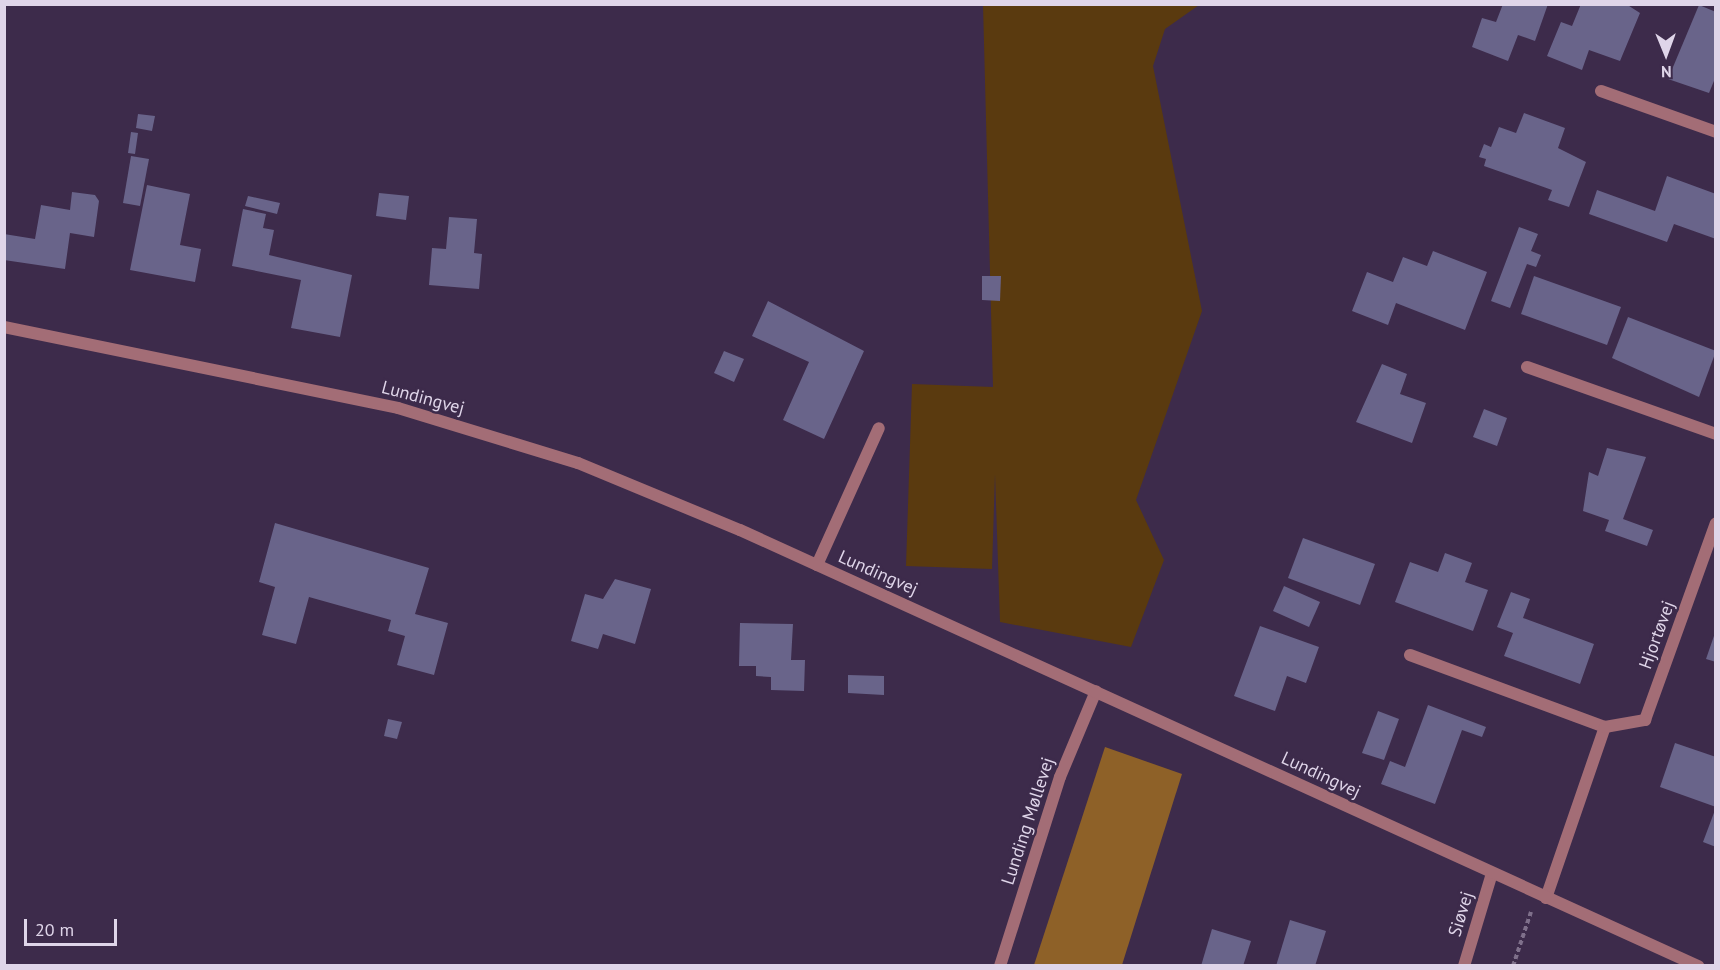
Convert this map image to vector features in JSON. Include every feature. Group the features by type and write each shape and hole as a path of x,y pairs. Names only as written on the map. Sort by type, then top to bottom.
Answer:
{"street":[{"path":"1601,91 1716,132"},
{"name":"Lundingvej","path":"4,327 398,408 578,463 817,565 1698,966"},
{"path":"1527,367 1716,434"},
{"path":"817,565 879,428"},
{"name":"Hjortøvej","path":"1605,727 1645,720 1716,524"},
{"path":"1410,655 1605,727 1541,896"},
{"name":"Lunding Møllevej","path":"1000,966 1060,777 1096,691"},
{"name":"Siøvej","path":"1464,966 1492,873"}],"path":[{"path":"1513,966 1541,896"}],"shaded area":[{"path":"983,5 1199,5 1165,29 1153,66 1202,311 1136,500 1164,560 1131,647 1000,622 995,474 992,569 906,566 912,384 993,387"},
{"path":"1105,747 1182,774 1122,965 1034,965"}],"building":[{"path":"1503,4 1548,4 1535,41 1518,35 1508,61 1472,47 1482,18 1496,22"},
{"path":"1581,4 1626,4 1640,13 1620,61 1589,50 1582,70 1547,56 1561,22 1572,26"},
{"path":"1699,5 1716,12 1716,76 1709,93 1668,79"},
{"path":"1524,113 1565,128 1558,148 1586,162 1569,207 1548,200 1552,190 1484,166 1486,159 1479,157 1484,144 1491,147 1499,127 1516,133"},
{"path":"138,114 155,116 152,131 136,128"},
{"path":"131,132 138,133 135,154 128,153"},
{"path":"131,156 149,159 140,206 123,203"},
{"path":"1667,176 1716,194 1716,239 1674,224 1667,242 1589,214 1597,190 1655,211"},
{"path":"147,185 190,194 180,245 201,249 195,282 130,270"},
{"path":"72,192 95,195 99,201 94,237 70,233 65,269 4,260 4,234 35,239 41,205 70,210"},
{"path":"379,193 409,196 406,220 376,216"},
{"path":"248,196 280,203 277,214 245,206"},
{"path":"243,209 266,214 263,228 274,230 269,255 352,275 340,337 291,328 301,280 232,266"},
{"path":"449,217 477,219 474,253 482,254 479,289 429,285 432,248 446,249"},
{"path":"1519,227 1538,234 1531,251 1541,255 1536,267 1527,264 1510,308 1491,301"},
{"path":"1433,251 1487,272 1465,330 1396,303 1388,325 1352,311 1367,272 1393,282 1403,257 1427,266"},
{"path":"982,276 1001,276 1000,301 982,300"},
{"path":"1534,276 1621,307 1607,345 1521,314"},
{"path":"768,301 864,351 824,439 783,420 809,362 752,336"},
{"path":"1628,317 1716,351 1699,397 1612,358"},
{"path":"724,351 744,359 734,382 714,373"},
{"path":"1382,364 1407,374 1400,394 1426,403 1412,443 1356,422"},
{"path":"1484,409 1507,418 1497,446 1473,437"},
{"path":"1607,448 1646,457 1623,519 1653,530 1647,546 1605,531 1609,520 1583,511 1589,472 1598,476"},
{"path":"275,523 429,568 415,614 448,623 434,675 397,665 405,636 388,631 391,620 309,597 296,644 262,635 275,587 259,582"},
{"path":"1303,538 1375,564 1360,605 1288,578"},
{"path":"1445,553 1472,563 1465,582 1488,590 1473,631 1395,602 1410,562 1438,572"},
{"path":"615,579 651,589 635,644 603,634 598,649 571,641 585,594 603,599"},
{"path":"1284,586 1320,602 1309,627 1273,611"},
{"path":"1511,592 1530,599 1523,618 1594,644 1580,684 1504,656 1513,633 1497,627"},
{"path":"740,623 793,624 791,660 805,660 804,691 771,690 771,677 756,676 756,666 739,666"},
{"path":"1260,626 1319,647 1306,683 1287,676 1275,711 1234,696"},
{"path":"1716,633 1716,662 1706,659"},
{"path":"848,675 884,676 884,695 848,693"},
{"path":"1428,705 1486,727 1482,737 1462,730 1435,804 1381,784 1390,761 1405,767"},
{"path":"1378,711 1399,719 1384,760 1362,753"},
{"path":"388,719 402,722 397,739 384,736"},
{"path":"1675,743 1716,757 1716,807 1660,787"},
{"path":"1716,810 1716,847 1703,842"},
{"path":"1290,920 1326,931 1315,966 1276,966"},
{"path":"1212,929 1251,941 1243,966 1201,966"}]}
